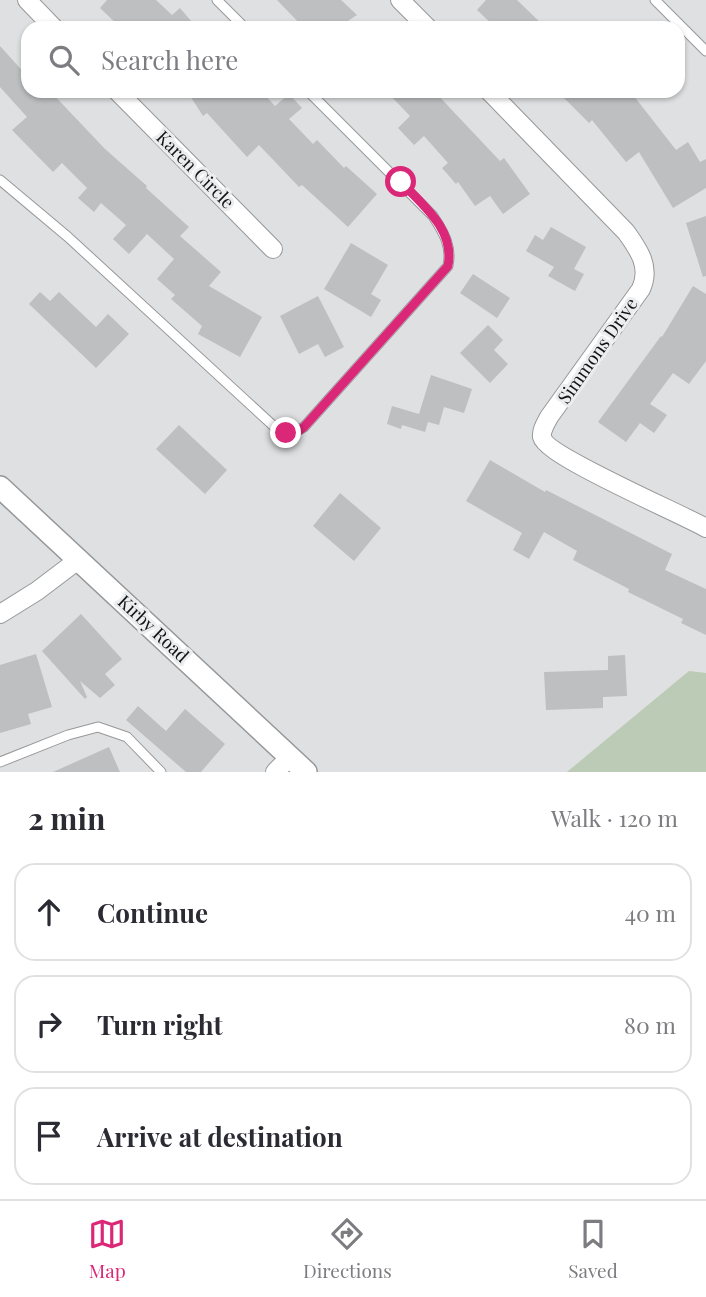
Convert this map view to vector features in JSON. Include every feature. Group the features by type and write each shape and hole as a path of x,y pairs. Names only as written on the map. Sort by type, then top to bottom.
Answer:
{"street":[{"path":"27,0 47,21"},
{"path":"400,0 421,21"},
{"name":"Karen Circle","path":"124,98 273,249"},
{"name":"Simmons Drive","path":"496,98 626,232 643,258 645,270 646,279 641,289 544,427 542,437 546,444 568,459 706,528"},
{"name":"Kirby Road","path":"0,487 78,559 290,767"},
{"path":"0,614 37,592 78,559"}],"lane":[{"path":"217,0 237,21"},
{"path":"655,0 676,21"},
{"path":"685,30 706,51"},
{"path":"0,180 68,237 279,431 297,432 448,266 451,252 444,233 433,216 315,98"},
{"path":"0,762 68,735 98,727 127,737 161,772"}],"green space":[{"path":"689,671 706,673 706,772 567,772"}],"building":[{"path":"107,0 156,0 172,15 180,8 191,21 114,21 100,8"},
{"path":"277,0 341,0 357,15 348,21 297,21"},
{"path":"486,0 517,0 539,21 489,21 477,10"},
{"path":"0,46 21,69 21,98 57,98 105,149 189,227 180,236 221,272 209,286 262,317 240,357 198,334 202,326 171,299 175,295 157,279 174,259 147,234 129,254 113,239 126,225 101,203 94,212 78,198 87,188 62,163 53,172 12,130 27,117 0,87"},
{"path":"191,98 268,98 275,106 284,98 293,98 302,108 289,119 313,144 317,140 344,168 346,166 377,194 348,227 302,185 299,187 259,145 247,157 207,113 203,116"},
{"path":"393,98 441,98 500,161 504,158 530,194 503,214 490,196 475,206 458,182 456,184 442,168 448,163 424,136 414,145 398,128 410,116"},
{"path":"564,98 635,98 676,150 688,142 700,162 706,159 706,188 673,208 639,152 626,162 592,120 589,123"},
{"path":"706,216 706,276 703,277 686,223"},
{"path":"551,227 586,247 574,269 584,274 575,291 548,276 554,267 526,251 535,235 543,240"},
{"path":"351,243 388,265 371,294 381,300 371,317 324,289"},
{"path":"473,274 510,298 497,318 460,293"},
{"path":"693,286 706,294 706,361 689,384 673,373 650,404 667,415 654,433 640,423 626,442 598,422 662,337"},
{"path":"40,292 50,301 59,292 96,327 108,314 129,334 96,368 29,304"},
{"path":"318,296 344,347 325,357 318,344 299,354 280,316"},
{"path":"488,325 503,340 494,350 508,364 490,383 460,353"},
{"path":"431,375 472,389 464,413 444,407 439,425 428,422 425,432 402,425 401,429 387,424 392,406 419,414"},
{"path":"179,425 227,470 205,494 156,449"},
{"path":"490,460 545,492 546,490 672,554 665,570 706,589 706,635 681,623 683,619 628,592 629,589 573,560 577,551 544,532 529,559 513,550 522,533 466,501"},
{"path":"340,493 381,528 354,561 313,526"},
{"path":"81,614 122,659 105,674 115,685 100,698 80,681 87,697 85,699 42,651"},
{"path":"36,654 52,707 28,714 31,724 0,733 0,665"},
{"path":"625,655 627,696 603,697 603,708 546,710 544,672 608,670 608,656"},
{"path":"138,706 166,731 185,709 225,744 201,772 186,772 126,720"},
{"path":"109,747 120,772 53,772"}],"route":[{"path":"286,433 297,432 304,427 448,266 451,252 444,233 433,216 401,182"}]}
